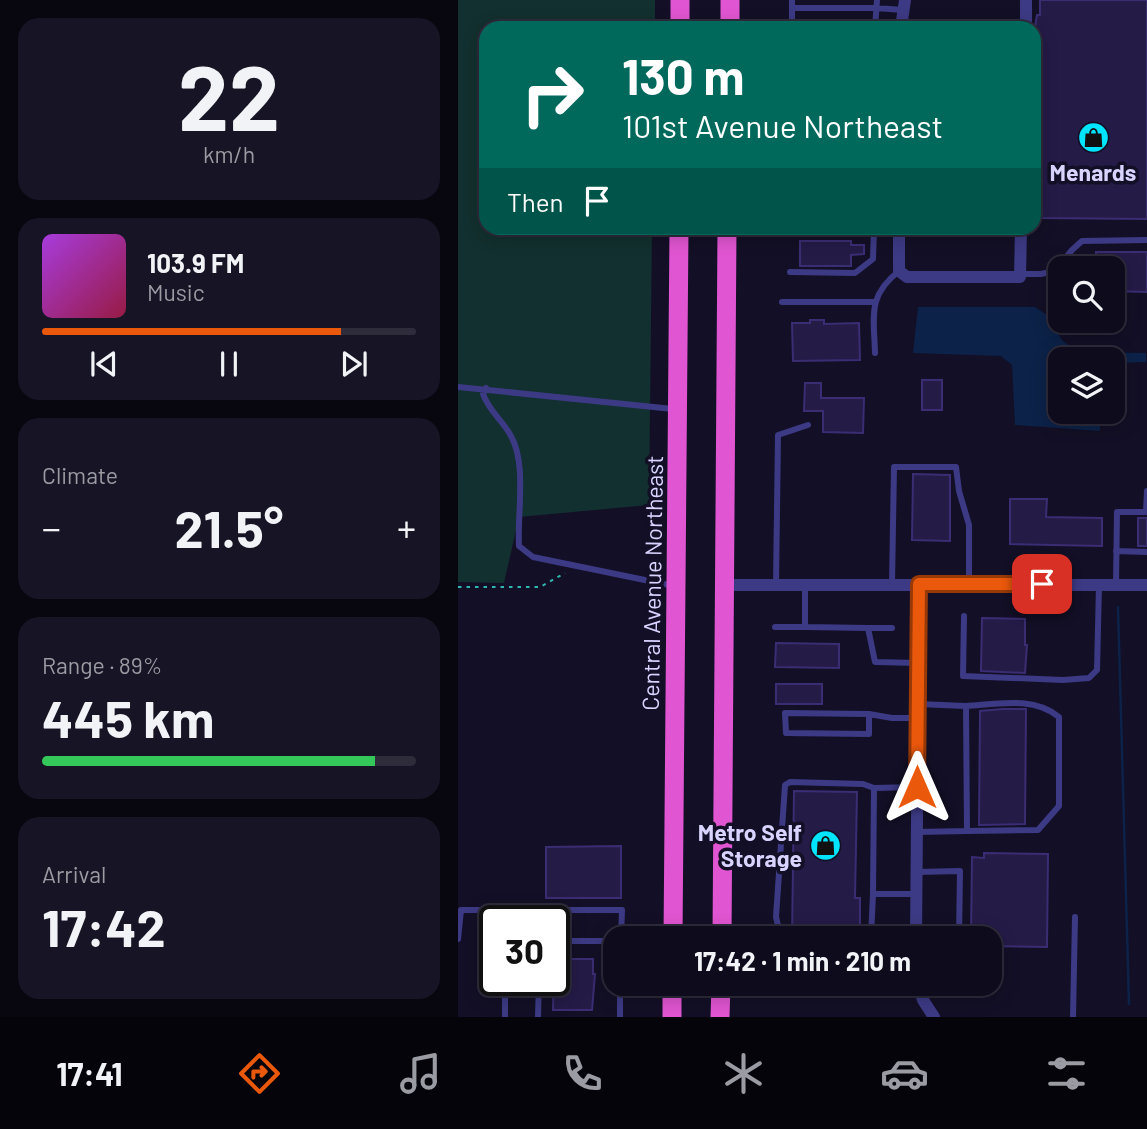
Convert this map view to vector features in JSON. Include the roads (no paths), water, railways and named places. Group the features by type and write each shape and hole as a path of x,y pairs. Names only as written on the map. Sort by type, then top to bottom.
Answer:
{"highway":[{"path":"680,0 680,21"},
{"path":"730,0 730,21"},
{"name":"Central Avenue Northeast","path":"673,926 679,235"},
{"path":"722,926 728,235"},
{"path":"672,996 672,1017"},
{"path":"720,1017 721,996"}],"street":[{"path":"1026,0 1026,21"},
{"path":"900,235 903,274 1020,277 1021,235"},
{"path":"916,926 919,584"},
{"path":"725,585 1146,585"},
{"path":"922,996 934,1017"}],"lane":[{"path":"792,4 904,5"},
{"path":"790,272 855,273 873,259 874,235"},
{"path":"1020,274 1055,271 1082,242 1146,240"},
{"path":"875,353 875,302 886,281 903,274"},
{"path":"782,302 875,302"},
{"path":"458,387 678,409"},
{"path":"487,388 483,394 487,404 512,436 516,454 519,470 519,546 533,557 677,587"},
{"path":"776,585 778,435 808,425"},
{"path":"893,584 894,467 956,467 959,491 969,525 969,584"},
{"path":"1116,585 1117,512 1146,512 1146,491"},
{"path":"1116,551 1146,552"},
{"path":"805,585 805,627"},
{"path":"964,615 963,676 1063,680 1089,678 1097,670 1099,585"},
{"path":"775,627 892,628"},
{"path":"868,628 875,662 918,663"},
{"path":"917,832 1038,830 1059,806 1059,717 1047,707 1020,703 966,706 918,704"},
{"path":"966,706 967,831"},
{"path":"869,714 869,734 786,733 785,713 869,714 891,718 918,718"},
{"path":"778,926 776,917 785,785 790,782 863,784 874,788 917,787"},
{"path":"872,926 874,788"},
{"path":"917,872 960,871 959,926"},
{"path":"873,894 916,894"},
{"path":"458,940 461,910 479,910"},
{"path":"570,910 622,910 621,926"},
{"path":"1073,1017 1075,917"},
{"path":"570,941 603,941"},
{"path":"505,996 505,1017"},
{"path":"538,1017 539,996"},
{"path":"620,996 620,1017"}],"water":[{"path":"918,307 1035,307 1048,317 1048,333 1058,333 1071,347 1048,347 1048,424 1100,424 1100,431 1015,425 1012,365 1001,356 913,353"},
{"path":"1125,353 1146,353 1146,362 1125,363"}],"waterway":[{"path":"1118,607 1129,1004"}],"place":[{"name":"Menards","path":"1093,138"},
{"name":"Metro Self Storage","path":"825,845"}]}
